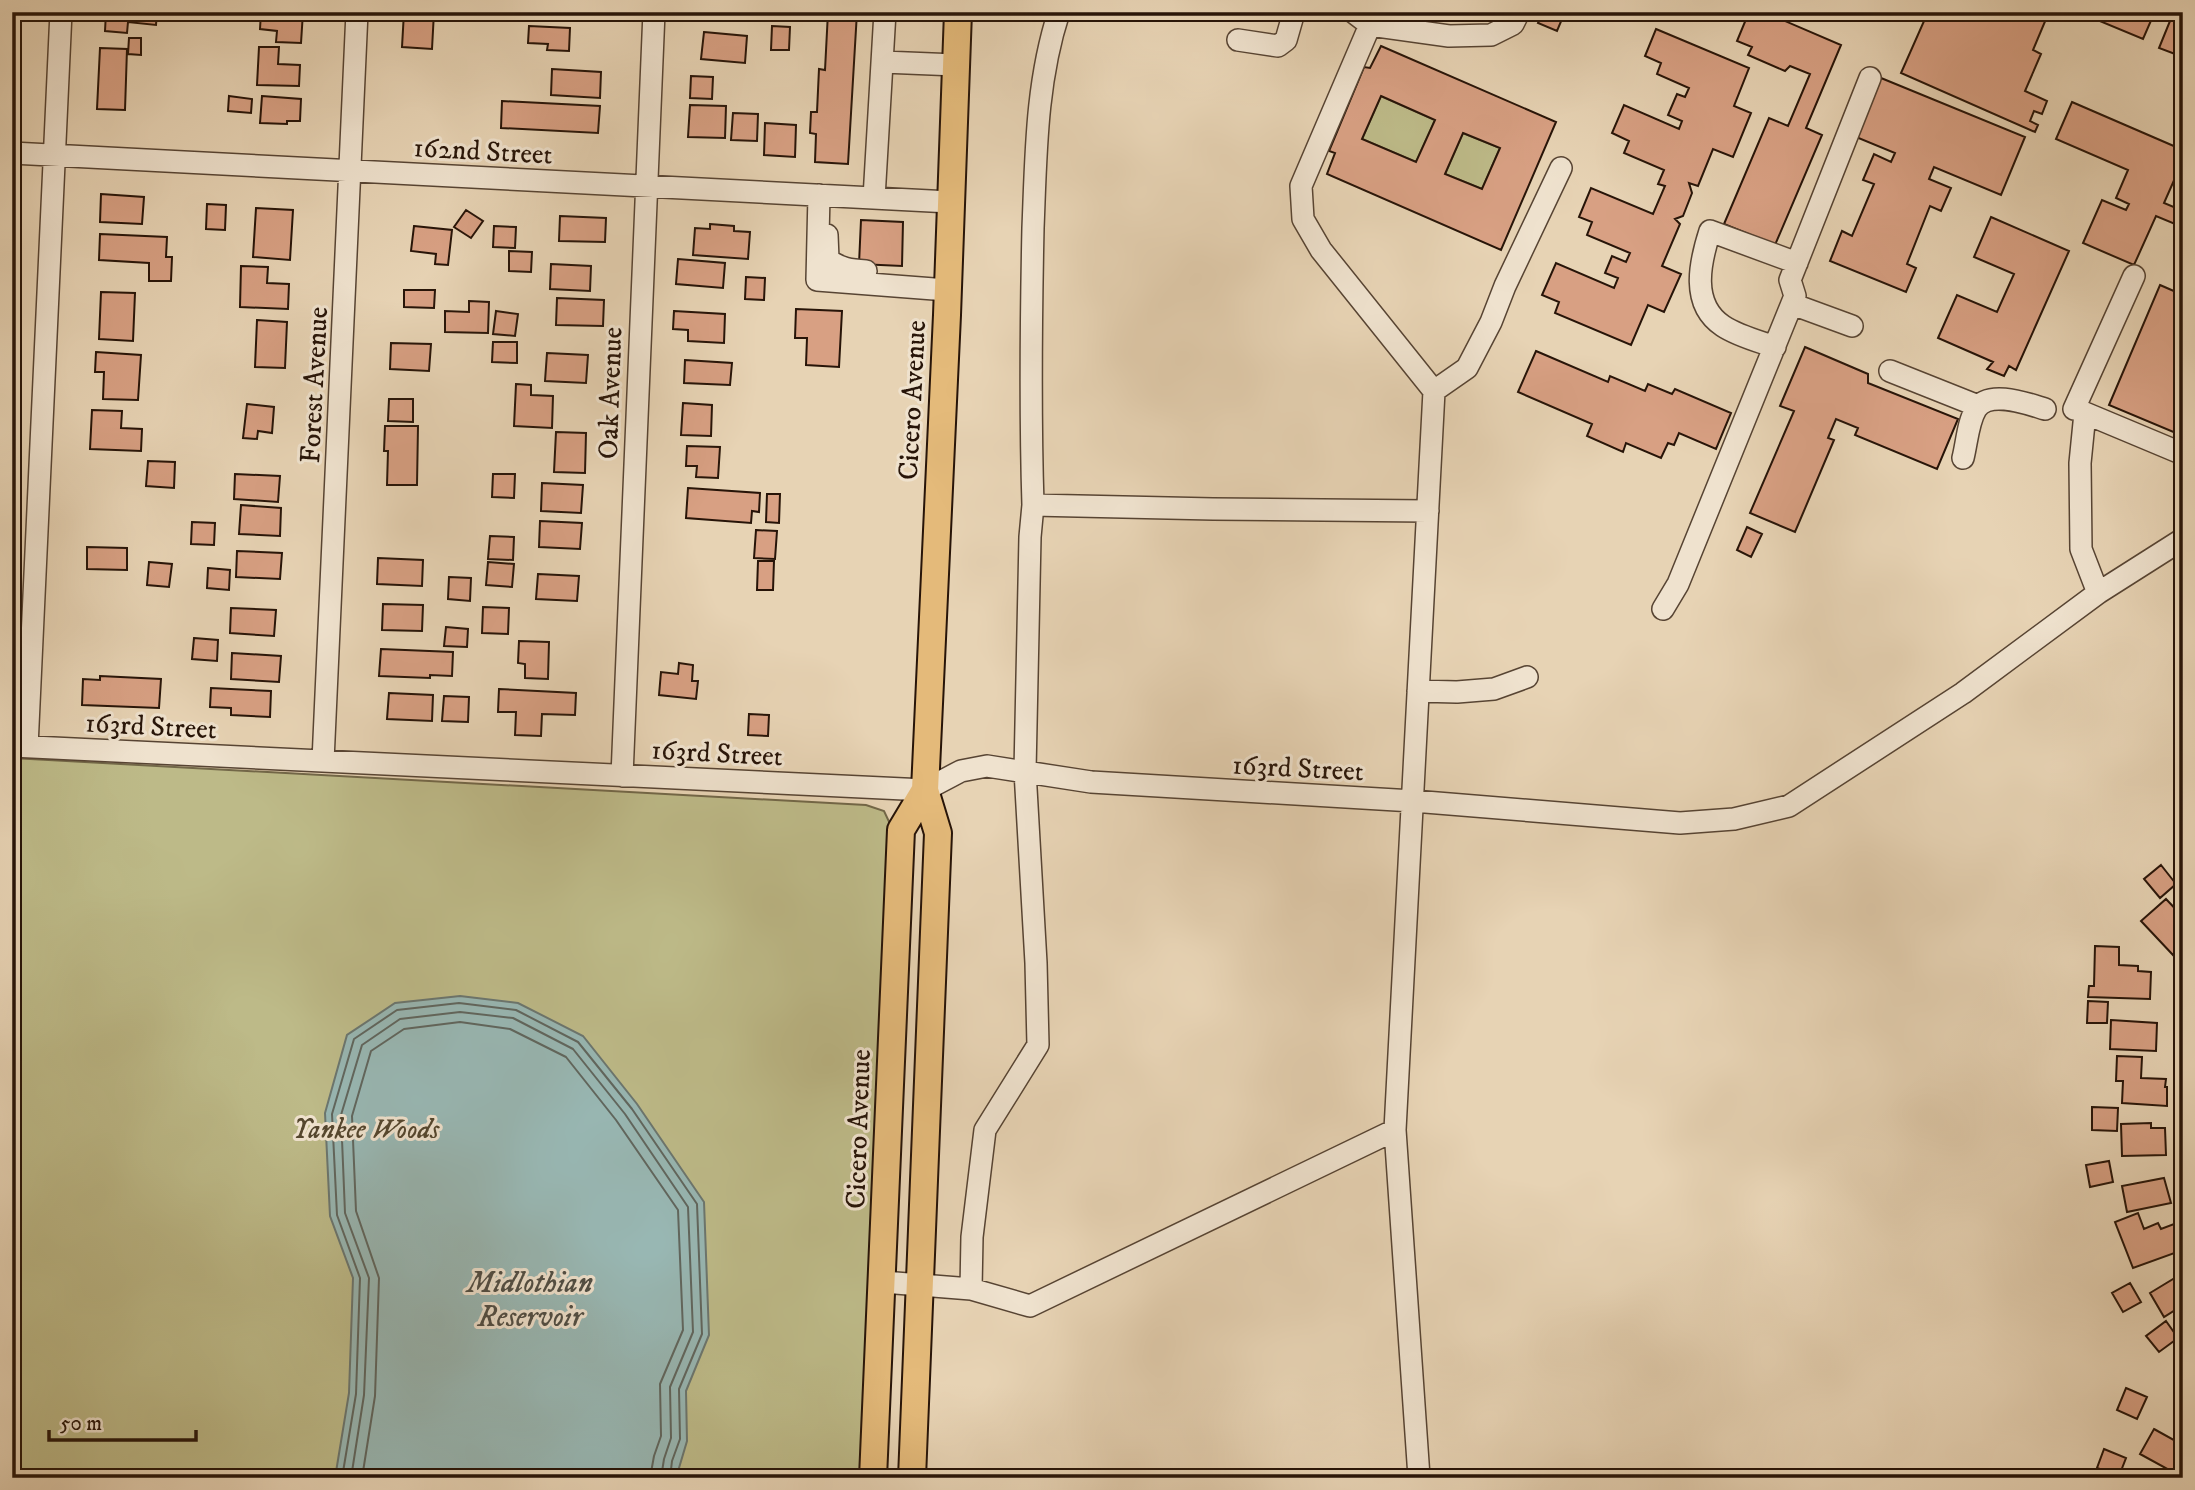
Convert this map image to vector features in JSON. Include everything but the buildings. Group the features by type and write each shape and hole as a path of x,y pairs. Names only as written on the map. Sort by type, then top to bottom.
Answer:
{"main road":[{"name":"Cicero Avenue","path":"912,1478 939,832 925,790 958,12"},
{"name":"Cicero Avenue","path":"873,1478 901,830 925,790"}],"street":[{"path":"20,746 61,12"},
{"name":"Forest Avenue","path":"323,761 357,12"},
{"name":"Oak Avenue","path":"622,776 654,12"},
{"path":"874,198 885,12"},
{"path":"971,1289 972,1237 985,1130 1038,1045 1025,771 1033,505 1032,285 1036,144 1041,82 1049,40 1059,12"},
{"path":"1238,40 1278,46 1286,40 1294,12"},
{"path":"1419,1478 1395,1130 1434,391 1321,250 1303,219 1301,186 1361,18 1449,36 1491,35 1513,24 1519,12"},
{"path":"883,62 956,65"},
{"path":"1662,609 1678,584 1796,296 1790,280 1870,78"},
{"name":"162nd Street","path":"12,153 950,202"},
{"path":"1434,391 1467,368 1491,322 1505,286 1561,168"},
{"path":"819,195 817,280 947,290"},
{"path":"1774,347 1722,325 1705,307 1699,282 1702,254 1710,231 1797,262"},
{"path":"2074,409 2134,276"},
{"path":"1792,304 1852,326"},
{"path":"1890,371 1978,406"},
{"path":"1963,458 1971,421 1978,406 1987,400 2015,400 2045,409"},
{"path":"2098,593 2081,549 2080,463 2085,413 2183,454"},
{"path":"1033,505 1428,511"},
{"name":"163rd Street","path":"20,746 925,790 961,771 987,766 1091,782 1413,801 1680,823 1734,819 1789,806 1963,693 2098,593 2183,539"},
{"path":"1418,691 1494,689 1527,677"},
{"path":"883,1282 971,1289 1030,1306 1395,1130"}],"green space":[{"path":"1381,96 1435,120 1416,162 1362,139"},
{"path":"1463,133 1500,148 1482,189 1445,174"},
{"name":"Yankee Woods","path":"12,758 866,805 884,811 892,828 864,1478 12,1478"}],"water":[{"name":"Midlothian Reservoir","path":"460,996 518,1003 583,1036 637,1104 704,1202 709,1335 686,1391 687,1441 676,1478 335,1478 349,1393 353,1278 330,1216 325,1113 347,1035 395,1003"}]}
